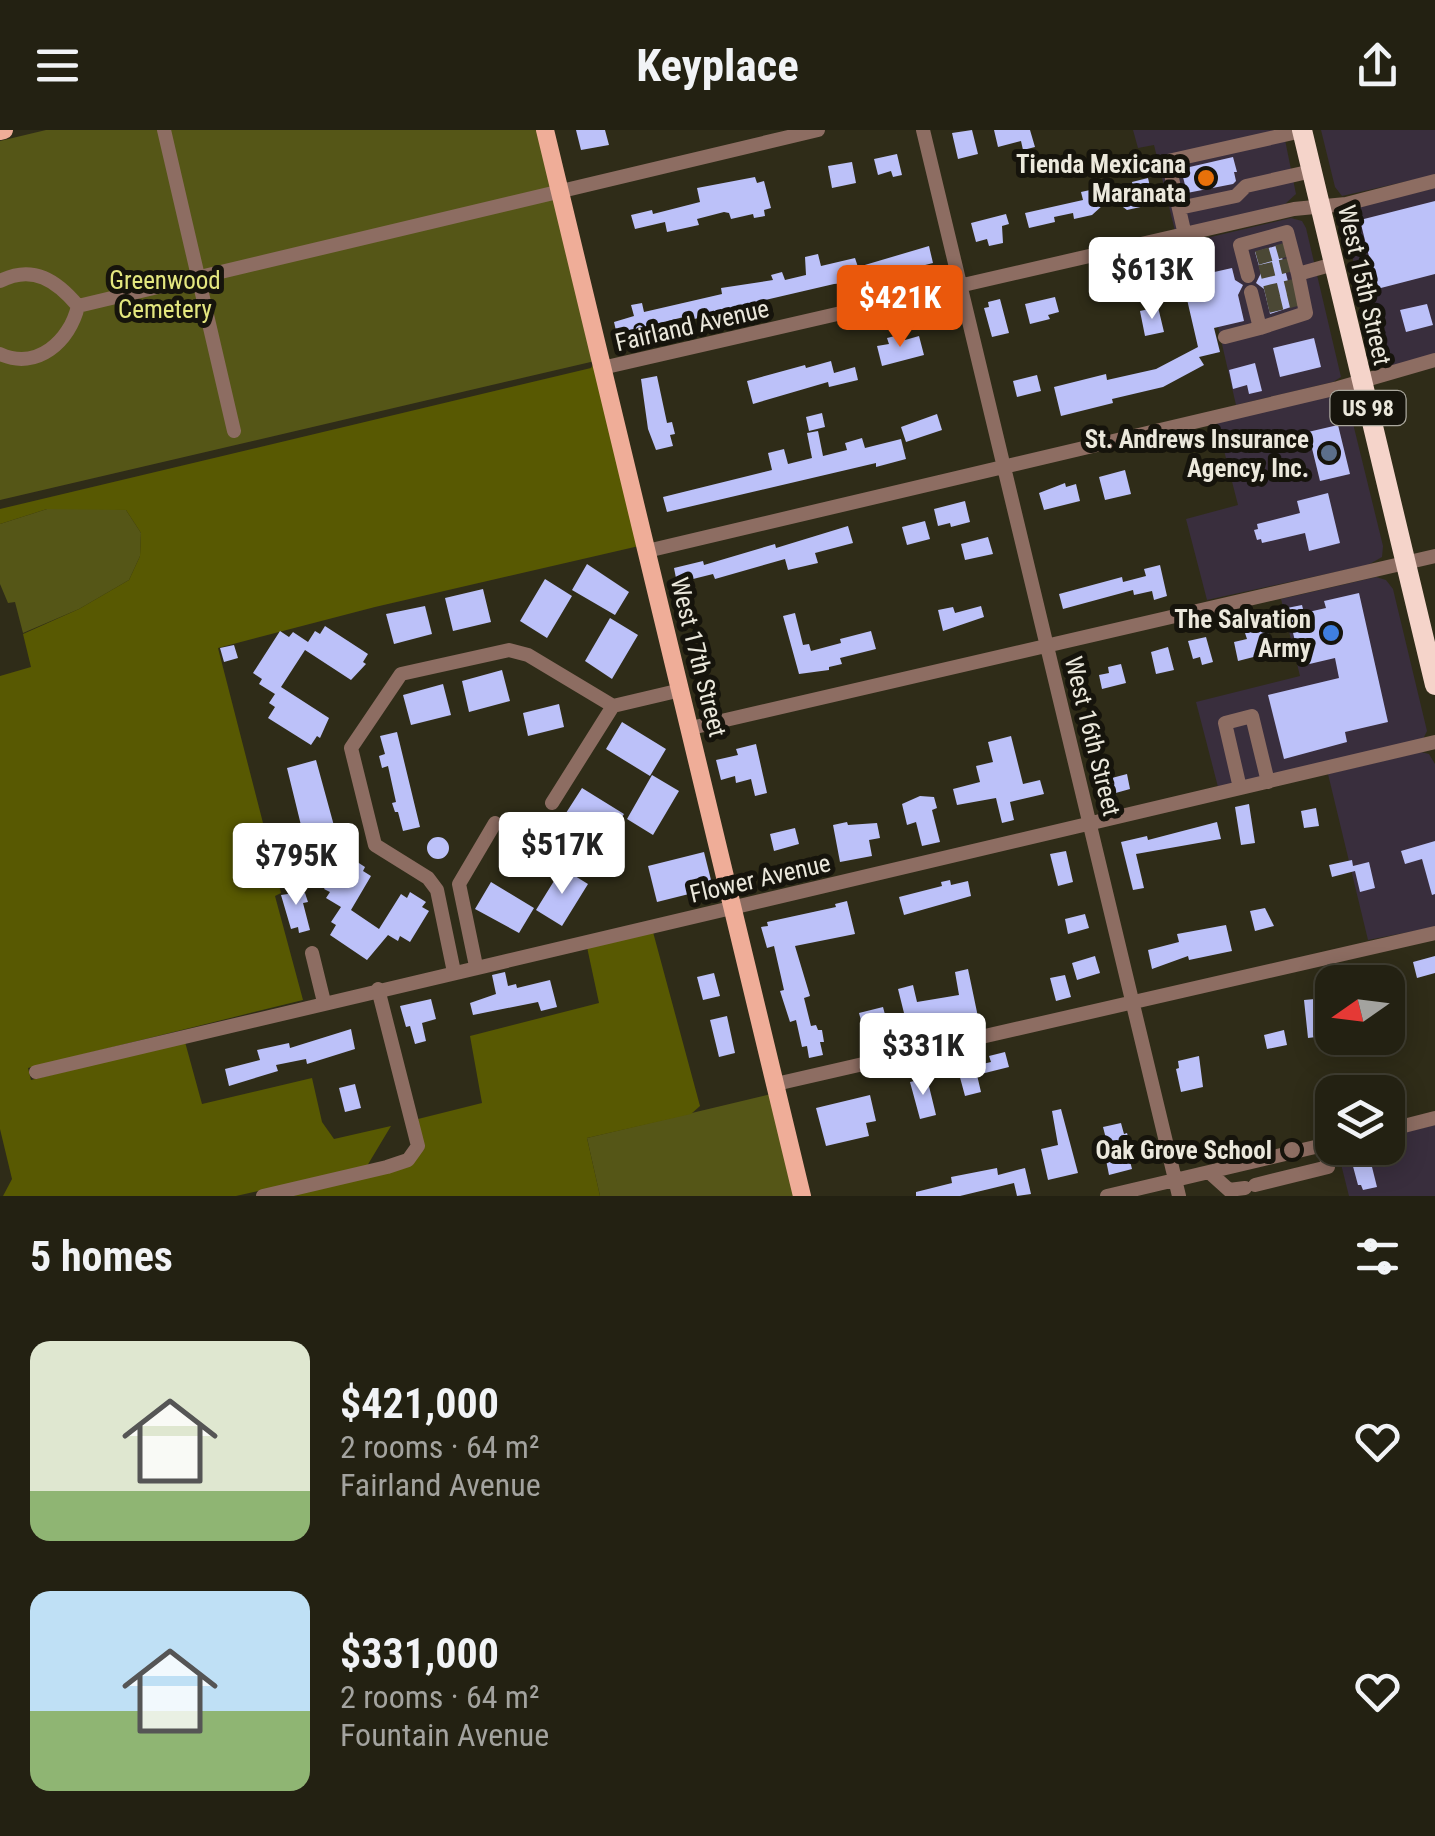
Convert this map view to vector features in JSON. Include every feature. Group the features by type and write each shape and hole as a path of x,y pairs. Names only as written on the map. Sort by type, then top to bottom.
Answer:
{"highway":[{"name":"West 15th Street","path":"1302,131 1434,674"}],"main road":[{"name":"West 17th Street","path":"545,130 802,1196"}],"street":[{"path":"164,130 234,431"},
{"path":"78,306 818,130"},
{"name":"West 16th Street","path":"923,130 1179,1196"},
{"path":"1185,235 1168,161 1302,131"},
{"path":"1179,208 1236,196 1246,186 1312,171"},
{"name":"Fairland Avenue","path":"602,368 1234,222 1346,204 1435,182"},
{"path":"1272,214 1277,234"},
{"path":"1234,222 1255,284 1260,328"},
{"path":"1225,337 1306,313 1287,232 1240,244"},
{"path":"1295,274 1334,264"},
{"path":"0,280 32,274 59,284 78,306"},
{"path":"0,354 19,360 47,353 68,334 78,306"},
{"path":"647,551 1362,381 1435,360"},
{"path":"690,728 1435,556"},
{"path":"454,972 436,890 428,878 375,845 350,748 401,674 509,650 528,654 613,706"},
{"path":"552,803 613,706 681,690"},
{"path":"1240,788 1225,723 1252,716 1268,782"},
{"name":"Flower Avenue","path":"36,1072 1435,742"},
{"path":"1234,763 1262,756"},
{"path":"476,966 459,884 495,823"},
{"path":"776,1084 1435,933"},
{"path":"312,953 324,1002"},
{"path":"263,1196 387,1168 408,1160 418,1146 378,989"},
{"path":"1405,1126 1435,1118"},
{"path":"1108,1196 1315,1147"},
{"path":"1209,1172 1229,1190 1328,1165"}],"shaded area":[{"path":"1133,130 1283,130 1296,194 1285,204 1175,231 1154,145 1138,148"},
{"path":"1321,130 1435,130 1435,175 1342,196 1335,187"},
{"path":"1435,188 1435,355 1384,368 1376,359 1344,221 1361,206"},
{"path":"1291,218 1302,221 1306,228 1341,377 1236,405 1198,240"},
{"path":"594,363 639,546 218,648 281,893 275,896 303,1000 28,1068 31,1080 185,1042 202,1104 312,1078 322,1122 334,1139 391,1126 367,1166 236,1196 3,1196 12,1179 0,1129 0,676 31,667 23,634 79,609 129,580 140,556 141,533 126,510 47,509 0,524 0,509 591,368"},
{"path":"1332,395 1348,403 1383,546 1382,557 1368,565 1207,600 1186,519 1238,505 1217,423"},
{"path":"1376,577 1386,580 1393,589 1427,731 1423,739 1218,787 1196,702 1300,676 1281,599"},
{"path":"1421,752 1429,754 1435,764 1435,927 1368,940 1328,774"},
{"path":"653,932 700,1106 691,1114 587,1138 600,1196 291,1196 424,1150 418,1119 482,1103 470,1036 599,1003 587,947"},
{"path":"1435,1125 1435,1196 1349,1196 1341,1165 1405,1165 1405,1132"}],"green space":[{"name":"Greenwood Cemetery","path":"46,130 539,130 595,361 0,500 0,141"},
{"path":"47,509 126,510 141,533 140,556 129,580 79,609 23,633 15,602 8,603 0,584 0,524"},
{"path":"771,1094 795,1196 600,1196 587,1138"}],"building":[{"path":"576,130 605,130 609,145 581,150"},
{"path":"972,130 978,154 958,159 952,133"},
{"path":"994,130 1030,130 1035,147 1023,150 1021,141 998,147"},
{"path":"897,154 902,175 893,177 891,171 878,175 874,159"},
{"name":"Tienda Mexicana Maranata","path":"1233,157 1237,172 1233,184 1187,193 1181,169"},
{"path":"852,162 856,183 832,188 828,166"},
{"path":"755,177 757,183 764,181 771,208 764,210 765,216 754,218 753,214 731,219 724,212 697,219 699,225 667,232 665,222 635,229 631,215 652,210 653,214 700,202 697,188"},
{"path":"1148,178 1154,204 1127,210 1123,207 1120,191 1133,188 1132,182"},
{"path":"1090,190 1092,197 1101,195 1103,205 1092,215 1074,219 1073,213 1029,228 1025,213 1083,200 1081,192"},
{"path":"1435,201 1435,274 1377,289 1360,220"},
{"path":"1006,214 1009,224 1002,226 1003,243 989,246 987,239 976,242 971,223"},
{"path":"1279,245 1294,306 1270,314 1264,289 1256,283 1261,273 1255,252"},
{"path":"929,246 933,263 898,272 899,275 882,279 883,282 847,288 846,283 834,284 752,303 753,307 689,320 688,316 647,326 638,333 617,335 614,322 634,316 631,305 642,303 644,312 722,294 721,288 773,280 771,275 782,272 785,280 806,275 805,257 818,254 821,266 855,258 858,267"},
{"path":"1197,258 1201,275 1232,268 1235,280 1243,285 1238,295 1244,321 1214,328 1220,352 1199,357 1204,365 1163,387 1061,416 1054,387 1106,374 1107,380 1156,369 1198,347 1183,282 1099,302 1093,278 1106,275 1107,279"},
{"path":"1055,297 1059,312 1048,315 1050,319 1030,324 1025,304"},
{"path":"1000,299 1009,333 992,337 984,308 989,307 988,302"},
{"path":"1427,304 1433,325 1406,332 1400,310"},
{"path":"1158,307 1164,332 1145,336 1140,311"},
{"path":"903,334 905,340 919,336 924,355 882,366 877,346 889,344 887,338"},
{"path":"1314,338 1321,367 1280,377 1273,348"},
{"path":"831,361 834,373 855,367 858,380 829,387 828,382 753,404 747,381"},
{"path":"1255,363 1262,391 1249,394 1247,385 1233,389 1229,370"},
{"path":"1037,375 1041,391 1017,397 1013,381"},
{"path":"657,376 667,423 672,422 675,434 670,435 673,446 656,450 648,429 641,379"},
{"path":"822,413 825,427 809,431 806,417"},
{"path":"937,414 942,430 906,442 901,427"},
{"name":"St. Andrews Insurance Agency, Inc.","path":"1338,425 1350,474 1320,481 1308,432"},
{"path":"818,431 823,456 847,450 845,443 862,438 865,448 901,439 906,459 667,512 663,497 772,470 768,453 784,449 788,464 812,458 807,433"},
{"path":"1125,470 1131,494 1105,500 1099,477"},
{"path":"1065,483 1066,487 1076,484 1080,501 1044,510 1039,493"},
{"path":"1328,493 1340,543 1309,551 1305,533 1262,543 1257,540 1257,524 1300,513 1297,501"},
{"path":"965,501 970,522 938,526 934,509"},
{"path":"925,521 930,539 907,545 902,527"},
{"path":"848,526 853,543 815,553 818,563 788,570 785,559 715,579 713,574 677,583 674,568 703,561 704,565 775,544 776,548"},
{"path":"988,537 993,554 965,560 961,544"},
{"path":"587,564 629,592 615,615 572,590"},
{"path":"1160,565 1167,596 1154,600 1152,591 1134,595 1133,590 1063,609 1059,594 1122,577 1123,582 1146,576 1144,569"},
{"path":"545,579 572,596 547,638 520,621"},
{"path":"483,589 491,622 453,631 445,598"},
{"path":"1359,593 1388,722 1345,732 1347,742 1284,759 1268,695 1339,678 1335,658 1301,666 1287,608 1302,605 1304,613 1326,608 1324,601"},
{"path":"425,606 432,634 394,644 386,614"},
{"path":"981,606 984,617 943,631 938,610 953,607 955,613"},
{"path":"795,613 803,645 809,644 811,651 871,631 876,649 840,658 842,664 829,670 799,674 783,616"},
{"path":"610,618 638,635 612,679 585,661"},
{"path":"325,626 368,654 363,662 366,664 351,680 305,650 281,687 329,718 320,738 317,736 311,745 268,718 275,707 269,703 275,694 259,684 262,679 253,673 280,631 289,637 293,632 308,642 315,631 320,634"},
{"path":"1267,628 1273,652 1238,661 1234,642 1247,639 1245,633"},
{"path":"1206,637 1213,662 1202,665 1200,657 1193,659 1188,641"},
{"path":"234,645 238,658 224,662 220,648"},
{"path":"1168,647 1174,670 1156,674 1151,652"},
{"path":"1121,664 1126,683 1102,689 1099,675 1109,673 1108,667"},
{"path":"502,670 510,701 469,712 462,681"},
{"path":"443,684 451,715 411,725 403,695"},
{"path":"559,704 564,727 528,736 523,713"},
{"path":"622,722 666,749 650,776 606,749"},
{"path":"397,732 420,827 403,831 392,803 396,802 388,766 382,768 379,756 385,754 380,736"},
{"path":"1011,736 1023,784 1040,780 1044,794 1010,802 1014,820 1002,823 996,798 957,805 953,789 980,782 976,766 993,762 988,742"},
{"path":"756,744 767,793 755,796 751,779 736,783 735,776 721,780 716,760 738,755 736,749"},
{"path":"316,760 342,855 321,860 320,856 309,858 287,768"},
{"path":"1127,774 1130,789 1112,794 1108,779"},
{"path":"652,775 679,791 653,835 627,819"},
{"path":"582,788 624,814 608,840 566,813"},
{"path":"920,796 934,797 937,808 932,810 940,842 922,846 916,822 907,825 902,804"},
{"path":"1249,804 1255,843 1241,845 1235,807"},
{"path":"1316,808 1319,826 1304,828 1301,811"},
{"path":"529,817 573,844 558,868 514,842"},
{"path":"1217,822 1221,839 1136,854 1144,888 1133,890 1121,842 1147,836 1148,840"},
{"path":"877,823 880,838 869,840 872,856 840,862 833,825"},
{"path":"795,828 799,844 774,851 770,834"},
{"path":"438,837 446,840 446,856 438,859 430,856 427,848 430,840"},
{"path":"1435,841 1432,895 1422,859 1405,864 1401,851"},
{"path":"1066,851 1073,882 1058,886 1050,854"},
{"path":"704,852 713,888 657,902 648,866"},
{"path":"345,854 371,876 351,910 379,929 401,894 407,898 410,892 426,902 422,907 429,911 410,942 388,935 367,960 330,935 336,925 331,922 341,907 326,898 330,892 324,889"},
{"path":"1352,860 1353,866 1369,862 1375,888 1360,892 1355,871 1332,877 1329,865"},
{"path":"562,868 588,884 562,926 536,910"},
{"path":"950,880 951,885 968,881 971,896 904,915 899,897 942,886 941,882"},
{"path":"491,882 534,908 519,933 475,909"},
{"path":"297,883 308,902 303,903 310,930 299,933 298,927 291,929 281,895 288,894 286,886"},
{"path":"847,901 855,934 795,946 810,996 804,998 811,1026 822,1030 824,1042 820,1042 823,1055 809,1058 807,1046 802,1047 796,1020 790,1022 780,991 784,990 774,946 767,948 761,927 768,926 767,922 836,907 835,904"},
{"path":"1265,908 1274,926 1255,931 1250,911"},
{"path":"1085,914 1089,928 1068,934 1065,919"},
{"path":"1226,925 1232,951 1189,960 1188,956 1152,969 1148,950 1179,942 1177,934"},
{"path":"1095,956 1100,973 1077,980 1072,963"},
{"path":"1435,956 1435,973 1417,978 1413,962"},
{"path":"968,969 978,1017 949,1023 947,1018 932,1019 907,1025 898,989 913,985 917,1002 959,995 955,972"},
{"path":"505,972 508,986 516,984 517,988 550,980 557,1007 541,1011 538,1002 473,1015 470,1003 496,994 492,975"},
{"path":"714,973 720,996 703,1000 697,977"},
{"path":"1065,975 1071,997 1056,1001 1050,978"},
{"path":"431,999 436,1019 422,1023 426,1041 415,1044 400,1006"},
{"path":"1315,999 1315,1037 1308,1038 1304,1000"},
{"path":"883,1007 887,1022 863,1028 859,1013"},
{"path":"727,1016 735,1053 719,1057 710,1020"},
{"path":"351,1029 355,1049 307,1064 306,1059 276,1065 278,1071 229,1086 225,1069 260,1060 257,1050 289,1043 290,1048"},
{"path":"1284,1030 1287,1045 1267,1049 1264,1035"},
{"path":"1005,1052 1009,1067 977,1075 981,1092 965,1096 958,1070 991,1062 989,1056"},
{"path":"1199,1056 1203,1087 1181,1092 1178,1061"},
{"path":"927,1078 936,1115 920,1119 910,1082"},
{"path":"355,1084 361,1108 345,1112 339,1088"},
{"path":"870,1095 876,1121 866,1123 869,1136 826,1146 816,1108"},
{"path":"1061,1109 1078,1173 1048,1180 1041,1149 1058,1145 1052,1111"},
{"path":"1121,1123 1133,1156 1129,1157 1132,1169 1109,1175 1106,1160 1111,1158 1103,1127"},
{"path":"1353,1165 1372,1165 1377,1187 1363,1190"},
{"path":"997,1168 998,1175 1025,1168 1031,1194 1017,1196 1014,1183 960,1196 916,1196 916,1192 952,1183 951,1177"}],"tunnel":[{"path":"1257,258 1285,250"},
{"path":"1260,272 1289,265"},
{"path":"1265,293 1294,286"},
{"path":"1268,306 1297,299"}],"place":[{"name":"Tienda Mexicana Maranata","path":"1206,178"},
{"name":"St. Andrews Insurance Agency, Inc.","path":"1329,453"},
{"name":"The Salvation Army","path":"1331,633"},
{"name":"Oak Grove School","path":"1292,1150"}]}
